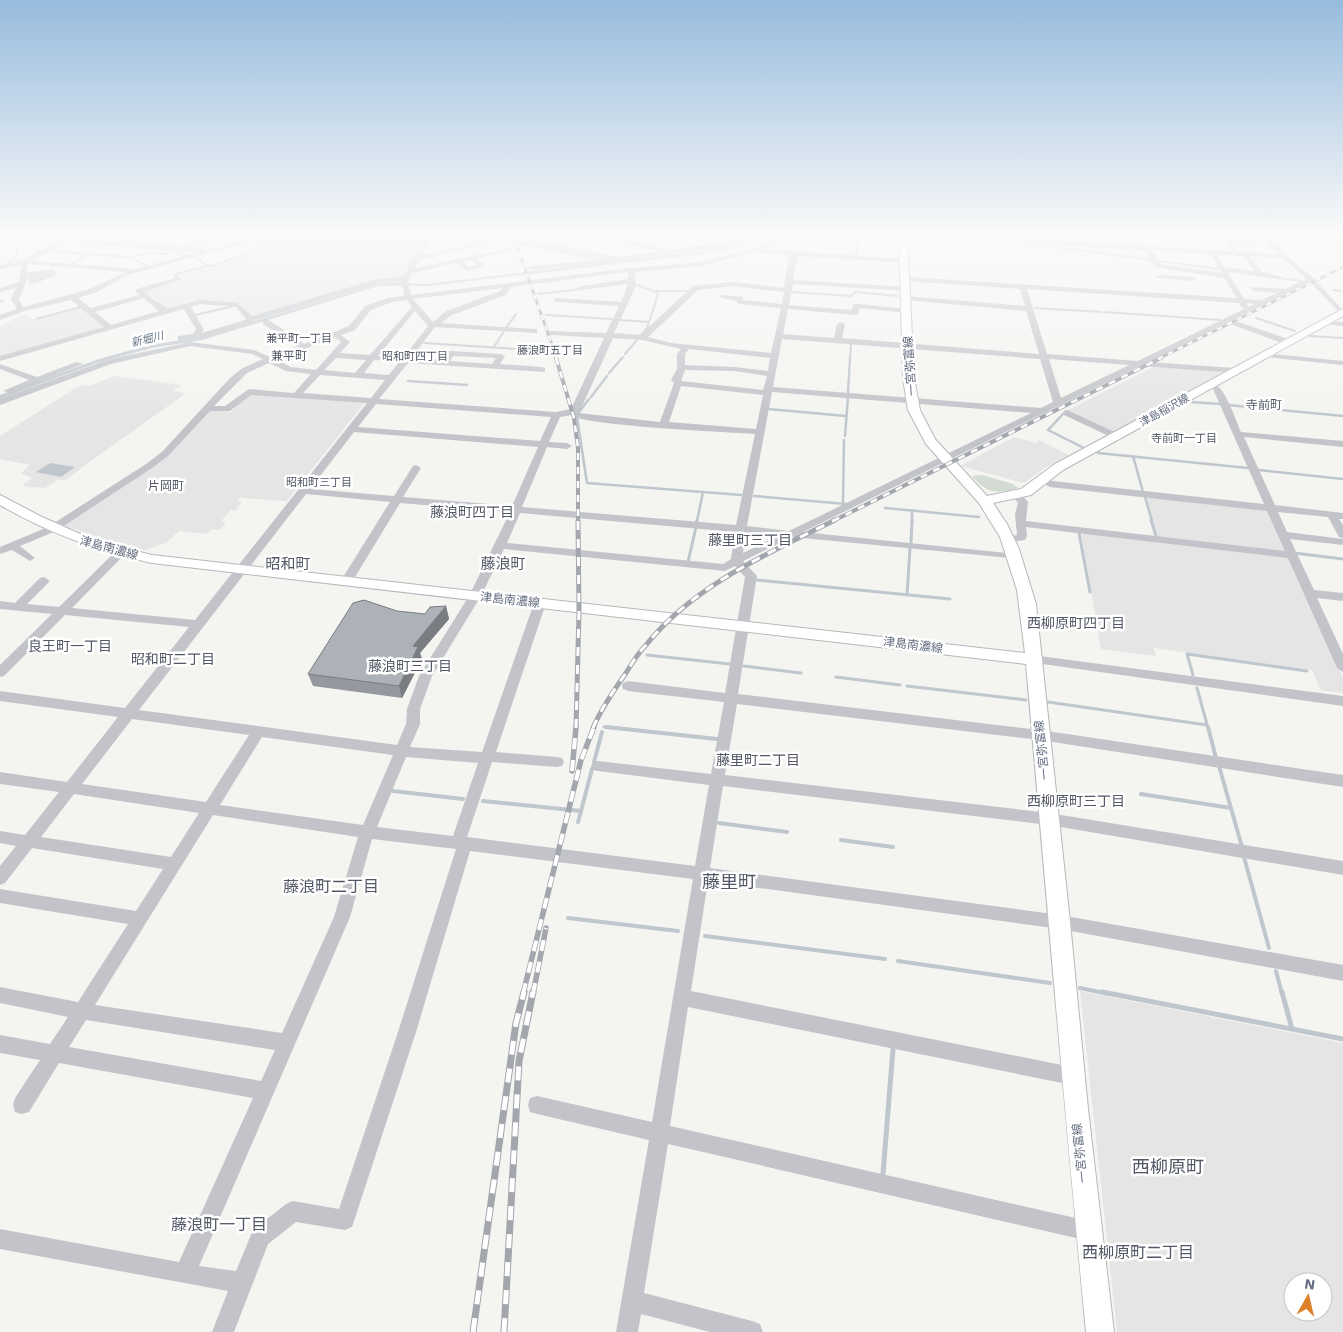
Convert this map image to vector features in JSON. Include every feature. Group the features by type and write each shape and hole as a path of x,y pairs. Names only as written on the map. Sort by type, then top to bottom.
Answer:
{"main road":[{"name":"一宮弥富線","path":"906,294 911,401 924,431 944,460 984,500 1009,539 1016,557 1028,604 1032,659 1060,922 1072,1076 1100,1332"},
{"name":"津島稲沢線","path":"984,500 1026,492 1040,480 1116,436 1343,313"},
{"name":"津島南濃線","path":"0,499 52,529 88,543 152,559 1032,659"}],"street":[{"path":"18,294 16,299 21,309"},
{"path":"1,318 21,309 82,294"},
{"path":"162,341 197,336 335,294"},
{"path":"0,402 109,362 190,344 358,294"},
{"path":"407,294 408,298 432,325 534,331"},
{"path":"0,551 52,529 106,495 165,454 238,375 302,346 352,328 368,308 372,306 391,300 440,294"},
{"path":"0,878 432,325 449,313 500,294"},
{"path":"628,294 575,411 575,415 759,432"},
{"path":"642,338 689,294"},
{"path":"736,560 786,294"},
{"path":"938,294 1030,309"},
{"path":"1025,294 1058,402"},
{"path":"1135,294 1262,302"},
{"path":"1238,294 1248,310"},
{"path":"499,545 725,568 736,560 944,460 1279,294"},
{"path":"1326,294 1343,313"},
{"path":"89,311 144,296 164,311"},
{"path":"72,297 109,327"},
{"path":"722,297 740,298 739,302 854,313 857,306 907,311"},
{"path":"556,300 624,304"},
{"path":"0,359 200,302 238,305 250,319"},
{"path":"186,305 200,330 197,331 197,336"},
{"path":"357,376 412,310 417,308"},
{"path":"1225,320 1288,342"},
{"path":"266,322 302,346"},
{"path":"837,341 841,324"},
{"path":"551,333 642,338 671,345 774,356"},
{"path":"296,396 346,342 335,334"},
{"path":"778,336 1235,371"},
{"path":"190,344 250,351 290,369 316,373 391,378"},
{"path":"664,424 678,382 675,380 681,367 681,354 688,346"},
{"path":"0,394 34,379 128,348"},
{"path":"334,355 542,370"},
{"path":"1265,355 1343,363"},
{"path":"0,366 34,379"},
{"path":"681,367 735,369 770,374"},
{"path":"678,382 767,391 1042,411"},
{"path":"1211,384 1217,388 1343,668"},
{"path":"208,408 227,409 248,392 556,415 575,411"},
{"path":"1067,413 1116,436"},
{"path":"185,1274 342,917 367,832 412,724 411,713 425,676 474,596 515,510 556,415"},
{"path":"351,429 567,446"},
{"path":"1238,434 1343,444"},
{"path":"346,582 416,468"},
{"path":"1040,480 1050,484 1338,516 1343,536"},
{"path":"302,491 741,529 1016,557"},
{"path":"1009,539 1020,538 1023,502 1016,495"},
{"path":"1020,523 1292,555"},
{"path":"1283,535 1343,542"},
{"path":"12,546 30,558"},
{"path":"0,673 121,552"},
{"path":"626,1332 751,576 736,560"},
{"path":"18,606 44,581"},
{"path":"1309,593 1343,597"},
{"path":"223,1332 260,1237 293,1211 345,1220 407,1032 486,757 540,603"},
{"path":"0,605 198,624"},
{"path":"1032,659 1343,701"},
{"path":"628,686 1040,735 1343,781"},
{"path":"0,696 401,751 557,762"},
{"path":"22,1104 259,731"},
{"path":"598,766 1049,819 1343,868"},
{"path":"0,778 367,832 702,873 1060,922 1343,973"},
{"path":"0,837 174,864"},
{"path":"0,896 140,919"},
{"path":"0,995 82,1011 287,1043"},
{"path":"680,997 1072,1076"},
{"path":"0,1044 266,1091"},
{"path":"537,1105 1089,1230"},
{"path":"0,1239 242,1283"},
{"path":"632,1301 752,1332"}],"shaded area":[{"path":"147,294 333,294 266,314 249,314 242,305 200,301 168,309"},
{"path":"343,294 352,294 202,340 152,348 96,363 0,399 0,395 99,359 146,346 204,336"},
{"path":"83,307 106,327 0,358 0,326 26,314 35,320"},
{"path":"1153,367 1220,371 1222,373 1111,433 1066,411"},
{"path":"115,376 182,385 173,390 185,394 65,481 59,479 45,488 22,486 32,478 21,473 30,465 0,459 0,436 74,389 83,385 89,386"},
{"path":"250,393 365,402 287,501 240,498 237,501 242,502 235,511 231,510 221,521 226,522 220,530 212,529 207,534 179,531 166,543 145,550 105,540 65,526 65,524 132,480 209,410 231,412"},
{"path":"1014,437 1037,443 1039,440 1069,455 1043,469 1024,483 960,466"},
{"path":"50,463 75,467 61,477 36,472"},
{"path":"982,475 1013,484 1018,488 998,492 992,491 982,486 972,476"},
{"path":"1146,495 1269,511 1343,678 1343,693 1321,690 1312,670 1154,648 1156,656 1101,649 1081,532 1158,541"},
{"path":"1080,991 1343,1043 1343,1332 1117,1332"}],"building":[{"path":"364,600 397,611 425,614 430,607 446,606 413,646 418,647 399,686 308,674 353,603"}],"waterway":[{"path":"649,322 657,294"},
{"path":"824,294 852,296 853,294"},
{"path":"878,294 898,296"},
{"path":"158,303 167,309"},
{"path":"195,315 234,306"},
{"path":"36,319 81,307"},
{"path":"1035,308 1102,312"},
{"path":"1105,312 1220,320"},
{"path":"506,328 516,314"},
{"path":"546,315 612,319"},
{"path":"1256,318 1295,331"},
{"path":"620,320 649,322"},
{"path":"641,335 649,322"},
{"path":"494,347 504,331"},
{"path":"1310,336 1343,338"},
{"path":"625,354 637,340"},
{"path":"424,343 548,351"},
{"path":"850,359 851,344"},
{"path":"609,373 622,358"},
{"path":"848,393 850,358"},
{"path":"591,397 607,376"},
{"path":"408,381 467,385"},
{"path":"845,436 848,397"},
{"path":"579,412 589,399"},
{"path":"1190,402 1221,404"},
{"path":"1228,405 1343,416"},
{"path":"768,409 846,416"},
{"path":"1064,413 1048,430 1082,447"},
{"path":"577,417 587,483 703,492"},
{"path":"843,502 844,440"},
{"path":"1098,453 1133,457"},
{"path":"1133,457 1248,468"},
{"path":"1133,457 1143,492"},
{"path":"1259,470 1343,479"},
{"path":"697,521 703,492"},
{"path":"703,492 741,495"},
{"path":"754,496 846,504"},
{"path":"1145,497 1152,521"},
{"path":"885,508 912,511"},
{"path":"912,511 979,517"},
{"path":"912,511 912,520"},
{"path":"696,524 697,520"},
{"path":"911,543 912,520"},
{"path":"1151,520 1156,536"},
{"path":"688,562 696,527"},
{"path":"1079,533 1090,592"},
{"path":"907,595 910,548"},
{"path":"1294,553 1343,559"},
{"path":"757,580 907,595"},
{"path":"907,595 950,599"},
{"path":"1193,675 1187,654 1307,671"},
{"path":"647,655 730,664"},
{"path":"744,666 801,673"},
{"path":"836,677 900,685"},
{"path":"907,686 1026,700"},
{"path":"1197,688 1208,728"},
{"path":"1048,702 1207,725"},
{"path":"604,727 610,727"},
{"path":"610,727 618,728"},
{"path":"610,727 717,739"},
{"path":"1208,727 1216,758"},
{"path":"594,762 602,732"},
{"path":"1219,766 1231,808"},
{"path":"581,811 592,769"},
{"path":"393,791 463,799"},
{"path":"1141,794 1231,808"},
{"path":"483,801 581,811"},
{"path":"1231,808 1242,847"},
{"path":"578,822 581,811"},
{"path":"719,823 787,832"},
{"path":"841,840 893,847"},
{"path":"1244,857 1269,948"},
{"path":"568,918 678,931"},
{"path":"705,936 885,959"},
{"path":"898,961 1050,983"},
{"path":"1276,971 1282,994"},
{"path":"1080,988 1109,994"},
{"path":"1102,992 1343,1039"},
{"path":"1282,992 1292,1029"},
{"path":"883,1174 893,1049"}],"railway":[{"path":"534,294 557,359"},
{"path":"1158,359 1288,294"},
{"path":"556,358 574,418 578,448 578,520"},
{"path":"833,521 1161,358"},
{"path":"576,728 579,611 578,520"},
{"path":"593,728 608,700 643,648 686,605 734,572 835,520"},
{"path":"572,771 576,727"},
{"path":"523,994 581,760 594,727"},
{"path":"533,994 546,928"},
{"path":"473,1332 516,1023 524,992"},
{"path":"504,1332 519,1061 533,992"}],"district":[{"name":"兼平町一丁目","path":"299,338"},
{"name":"藤浪町五丁目","path":"550,350"},
{"name":"兼平町","path":"289,356"},
{"name":"昭和町四丁目","path":"415,356"},
{"name":"寺前町","path":"1264,405"},
{"name":"寺前町一丁目","path":"1184,438"},
{"name":"昭和町三丁目","path":"319,482"},
{"name":"片岡町","path":"166,486"},
{"name":"藤浪町四丁目","path":"472,512"},
{"name":"藤里町三丁目","path":"750,540"},
{"name":"昭和町","path":"288,564"},
{"name":"藤浪町","path":"503,564"},
{"name":"西柳原町四丁目","path":"1076,623"},
{"name":"良王町一丁目","path":"70,646"},
{"name":"昭和町二丁目","path":"173,659"},
{"name":"藤浪町三丁目","path":"410,666"},
{"name":"藤里町二丁目","path":"758,760"},
{"name":"西柳原町三丁目","path":"1076,801"},
{"name":"藤里町","path":"729,882"},
{"name":"藤浪町二丁目","path":"331,886"},
{"name":"西柳原町","path":"1168,1167"},
{"name":"藤浪町一丁目","path":"219,1224"},
{"name":"西柳原町二丁目","path":"1138,1252"}],"water label":[{"name":"新堀川","path":"147,339"}]}
